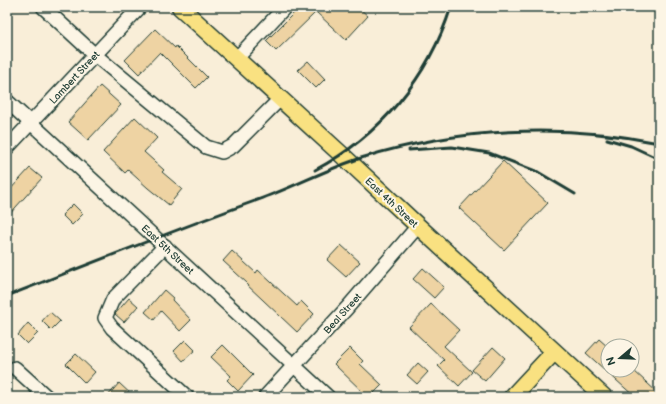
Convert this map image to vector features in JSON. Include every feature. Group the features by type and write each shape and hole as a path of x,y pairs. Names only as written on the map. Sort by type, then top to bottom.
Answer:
{"main road":[{"name":"East 4th Street","path":"180,7 604,397"},
{"path":"512,397 554,352"}],"street":[{"path":"44,7 95,55 206,147 222,152 233,146 280,99"},
{"name":"Lambert Street","path":"7,148 140,7"},
{"path":"236,59 285,7"},
{"name":"East 5th Street","path":"7,101 328,397"},
{"name":"Beal Street","path":"265,397 347,308 418,226"},
{"path":"165,246 113,300 105,318 112,328 187,397"},
{"path":"15,368 47,397"}],"building":[{"path":"300,7 358,7 368,16 346,40 316,12 276,51 266,41"},
{"path":"155,29 175,48 176,46 207,77 196,88 160,52 139,74 125,60"},
{"path":"308,61 325,79 316,88 298,70"},
{"path":"100,86 121,105 88,140 68,122"},
{"path":"135,117 157,138 144,152 164,170 162,172 182,189 169,205 128,170 125,173 103,152"},
{"path":"503,161 548,203 504,250 459,208"},
{"path":"30,168 42,178 7,217 7,193"},
{"path":"73,204 83,214 72,225 62,215"},
{"path":"341,245 360,262 346,277 327,260"},
{"path":"232,251 256,273 258,270 297,306 301,301 314,314 297,332 223,261"},
{"path":"423,268 444,287 434,298 413,279"},
{"path":"164,290 173,298 172,300 191,320 180,331 161,311 154,320 145,312"},
{"path":"129,298 138,306 124,322 115,314"},
{"path":"431,304 459,330 444,346 472,372 459,386 438,366 444,360 409,327"},
{"path":"50,312 60,321 51,330 42,321"},
{"path":"28,323 38,333 27,344 18,335"},
{"path":"599,339 600,340 600,366 586,353"},
{"path":"185,340 195,350 183,361 174,351"},
{"path":"223,345 253,375 238,391 227,380 231,376 211,357"},
{"path":"493,347 505,358 485,381 472,370"},
{"path":"350,348 363,361 360,364 382,385 370,397 368,397 334,364"},
{"path":"76,354 95,372 85,383 66,364"},
{"path":"418,363 428,372 417,384 407,375"},
{"path":"640,376 659,394 659,397 635,397 614,378 640,378"},
{"path":"119,383 134,397 107,397"}],"railway":[{"path":"315,170 339,156 361,140 381,122 399,102 430,57 442,33 451,7"},
{"path":"654,7 659,12"},
{"path":"7,296 275,193 348,162 397,148 434,140 472,135 547,131 585,133 659,143"},
{"path":"607,139 631,146 659,159"},
{"path":"409,150 452,147 489,153 538,172 575,194"}]}
